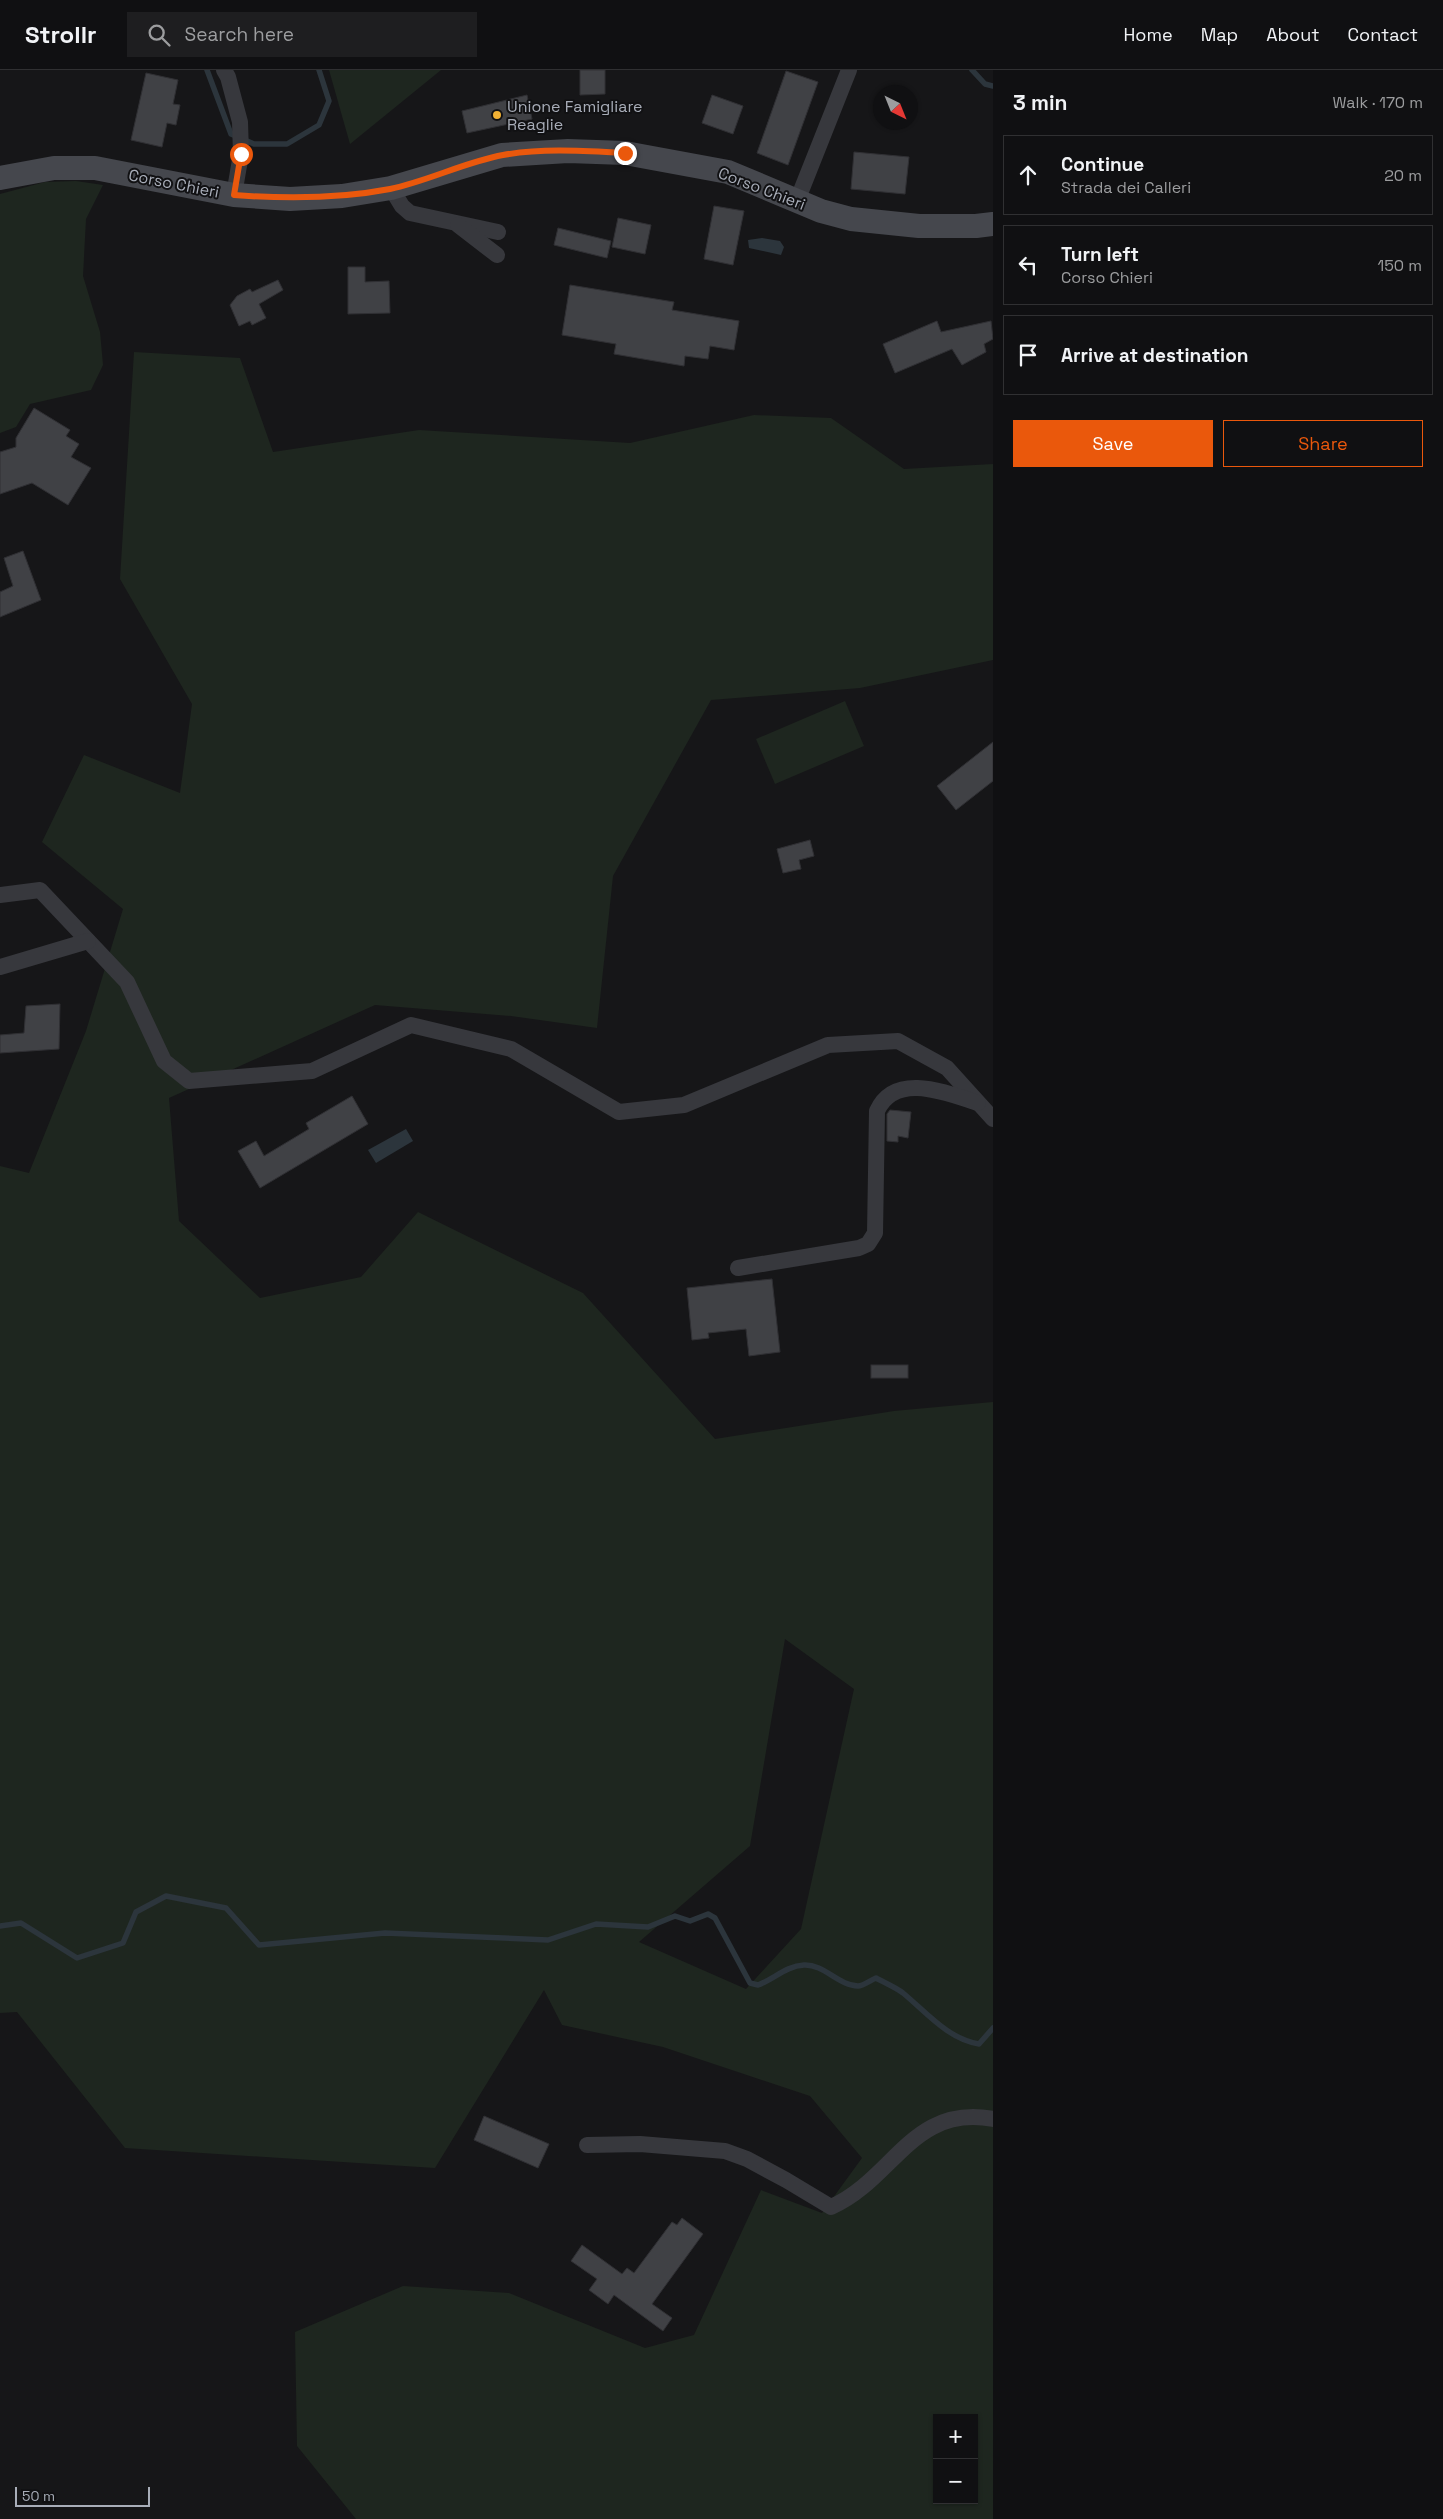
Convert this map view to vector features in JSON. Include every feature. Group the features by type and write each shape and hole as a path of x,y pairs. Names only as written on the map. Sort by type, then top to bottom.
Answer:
{"main road":[{"name":"Corso Chieri","path":"0,178 54,168 95,168 234,195 290,199 342,196 391,188 502,155 568,151 625,153 728,172 821,211 873,222 919,226 976,226 993,224"}],"street":[{"path":"224,70 228,76 240,122 241,154 234,195"},
{"path":"797,201 849,70"},
{"path":"391,188 402,206 410,213 498,232"},
{"path":"456,224 497,255"},
{"path":"0,895 2,893 40,890 126,982 164,1060 188,1081 312,1071 411,1025 511,1048 619,1112 684,1105 828,1045 898,1041 947,1068 993,1119"},
{"path":"0,967 88,941"},
{"path":"738,1268 868,1244 875,1233 877,1111 880,1103 890,1094 901,1089 919,1088 978,1103"},
{"path":"587,2145 640,2144 726,2151 747,2159 831,2207 859,2190 916,2136 934,2124 955,2117 993,2119"}],"shaded area":[{"path":"329,70 441,70 350,144"},
{"path":"76,181 103,185 86,219 83,276 100,332 103,365 91,390 30,404 16,427 0,433 0,194 45,182"},
{"path":"762,238 780,241 784,247 781,255 749,248 748,240"},
{"path":"134,352 240,358 273,452 419,430 630,443 754,415 831,418 904,469 993,464 993,660 860,688 711,700 613,876 597,1028 511,1016 375,1005 169,1098 179,1221 260,1298 361,1277 418,1212 583,1293 715,1439 894,1411 993,1402 993,2519 356,2519 297,2446 295,2332 403,2286 509,2293 645,2348 694,2335 761,2190 822,2213 862,2158 810,2096 663,2047 562,2025 544,1990 435,2168 125,2148 17,2012 0,2013 0,1166 29,1173 86,1031 123,909 42,842 84,755 180,793 192,704 120,579","holes":["785,1639 854,1689 801,1929 746,1989 639,1942 750,1846"]},
{"path":"845,701 864,746 775,784 756,739"},
{"path":"406,1129 413,1141 376,1163 368,1150"}],"building":[{"path":"580,70 605,70 605,94 580,95"},
{"path":"786,71 818,82 788,165 757,153"},
{"path":"146,73 178,80 173,104 180,105 176,125 167,123 162,147 131,140"},
{"name":"Unione Famigliare Reaglie","path":"527,95 532,119 467,133 462,111"},
{"path":"712,95 743,106 733,134 702,123"},
{"path":"854,152 909,157 905,194 851,189"},
{"path":"714,206 744,211 733,265 704,259"},
{"path":"618,218 651,225 645,254 612,247"},
{"path":"558,228 611,241 607,258 554,245"},
{"path":"348,267 365,267 365,282 389,281 390,313 348,314"},
{"path":"278,280 283,290 259,304 266,318 252,325 250,321 239,326 230,305 237,296 250,289 252,292"},
{"path":"570,285 674,302 672,310 739,321 734,350 710,346 708,359 685,356 684,366 614,354 616,344 562,335"},
{"path":"937,321 941,332 991,321 993,339 984,344 986,352 962,365 952,349 895,373 883,344"},
{"path":"34,408 70,430 66,436 79,444 71,457 91,468 68,505 32,483 0,494 0,452 16,447 16,438"},
{"path":"23,551 41,600 0,617 0,592 13,586 4,558"},
{"path":"993,742 993,781 956,810 937,786"},
{"path":"810,840 814,856 799,860 801,869 783,873 777,849"},
{"path":"60,1004 59,1049 0,1053 0,1035 24,1033 26,1006"},
{"path":"352,1096 368,1124 260,1188 238,1151 256,1141 264,1156 309,1129 306,1123"},
{"path":"890,1110 911,1112 908,1138 898,1136 898,1142 887,1141 887,1114"},
{"path":"772,1279 780,1352 749,1356 746,1329 708,1333 709,1338 692,1340 687,1288"},
{"path":"871,1365 908,1365 908,1378 871,1378"},
{"path":"484,2116 549,2144 538,2168 474,2140"},
{"path":"682,2218 703,2234 652,2304 672,2318 663,2331 614,2295 608,2304 589,2290 597,2279 571,2261 582,2245 622,2274 627,2268 634,2273 672,2222 677,2225"}],"waterway":[{"path":"207,70 231,134 254,144 287,144 319,125 329,101 319,70"},
{"path":"972,70 985,84 993,86"},
{"path":"0,1926 21,1923 77,1958 123,1943 136,1912 166,1896 226,1908 259,1945 385,1933 548,1940 596,1924 648,1927 675,1916 690,1921 708,1914 715,1918 750,1983 758,1985 786,1970 804,1965 818,1968 851,1985 860,1986 876,1978 903,1993 929,2017 957,2037 979,2044 993,2028"}],"place":[{"name":"Unione Famigliare Reaglie","path":"497,115"}],"route":[{"path":"241,154 234,195 290,199 342,196 391,188 502,155 568,151 625,153"}]}
